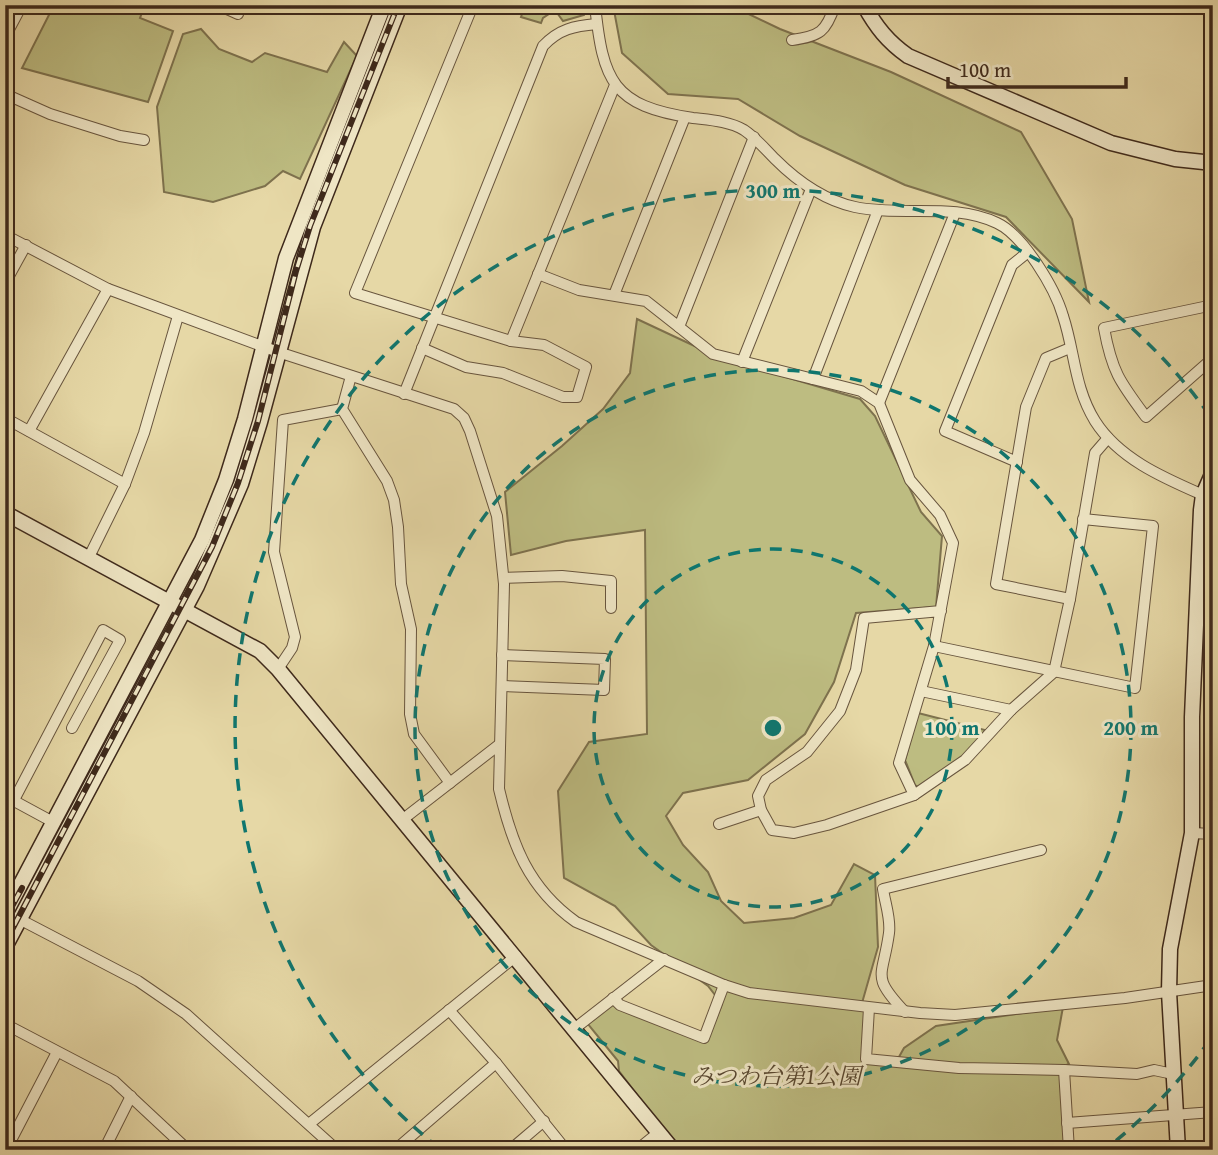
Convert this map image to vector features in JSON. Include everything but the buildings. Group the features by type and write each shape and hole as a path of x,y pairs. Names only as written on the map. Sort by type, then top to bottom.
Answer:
{"street":[{"path":"5,37 22,5"},
{"path":"218,5 238,14 241,5"},
{"path":"5,914 202,540 226,480 245,419 286,258 384,5"},
{"path":"5,947 215,548 241,484 260,422 313,227 400,5"},
{"path":"422,348 466,367 503,373 563,397 577,397 586,367 544,345 511,341 355,293 473,5"},
{"path":"595,5 600,53 615,85 636,103 650,109 740,128 754,137 810,189 842,203 878,210 969,213 1006,227 1028,252 1058,301 1077,381 1095,421 1108,438 1140,465 1203,495"},
{"path":"792,40 818,34 828,25 835,5"},
{"path":"864,5 891,44 908,56 1111,143 1175,159 1213,163"},
{"path":"404,394 543,46 566,28 597,23"},
{"path":"511,341 615,85"},
{"path":"5,94 50,114 120,136 144,140"},
{"path":"614,295 685,117"},
{"path":"679,327 754,137"},
{"path":"742,362 810,189"},
{"path":"813,379 878,210"},
{"path":"878,403 955,213"},
{"path":"5,235 108,289 278,352 454,410 464,418 497,516 504,578 499,789 507,823 528,873 557,908 576,922 724,985 773,998 905,1012 955,1015 1213,985"},
{"path":"5,283 26,245"},
{"path":"1017,462 945,431 1012,265 1028,252"},
{"path":"538,274 579,290 646,301 713,354 861,391 878,403 910,480 940,515 953,543 934,646 899,762 914,795"},
{"path":"29,431 108,289"},
{"path":"1213,304 1104,328 1109,355 1118,380 1146,417 1213,358"},
{"path":"88,559 125,484 144,433 178,316"},
{"path":"1070,348 1046,358 1026,407 996,584 1070,599"},
{"path":"351,376 342,409 387,481 394,500 401,584 411,629 410,714 414,733 450,783"},
{"path":"278,669 292,648 295,637 274,552 283,420 342,409"},
{"path":"5,418 125,484"},
{"path":"942,611 864,618 856,670 839,711 807,752 766,780 758,796 761,810 772,830 794,833 845,820 914,795 965,760 1011,710 1054,672 1070,599 1095,453 1108,438"},
{"path":"1178,1150 1169,992 1172,932 1192,833 1192,717 1203,495 1213,472"},
{"path":"5,513 260,651 278,669 516,956 673,1150"},
{"path":"934,646 1135,688 1153,526 1083,519"},
{"path":"504,578 562,576 611,581 611,608"},
{"path":"53,822 10,798 103,629 120,640 72,728"},
{"path":"502,655 605,659 604,690 502,686"},
{"path":"921,691 1011,710"},
{"path":"402,820 500,744"},
{"path":"719,824 761,810"},
{"path":"1192,833 1213,834"},
{"path":"905,1012 884,990 880,972 890,930 883,889 1041,850"},
{"path":"21,920 161,995 186,1014 337,1150"},
{"path":"309,1124 516,956"},
{"path":"574,1029 664,959"},
{"path":"613,998 620,1005 704,1038 724,985"},
{"path":"869,1008 866,1059 959,1068 1137,1074 1154,1070 1173,1074"},
{"path":"449,1010 566,1150"},
{"path":"5,1024 114,1081 188,1150"},
{"path":"6,1150 9,1134 57,1052"},
{"path":"395,1150 496,1063"},
{"path":"1064,1070 1069,1150"},
{"path":"104,1150 131,1096"},
{"path":"1067,1123 1213,1112"},
{"path":"510,1150 544,1121"},
{"path":"637,1150 658,1133"}],"green space":[{"path":"54,5 145,5 140,18 173,31 148,102 22,68"},
{"path":"525,5 586,5 584,15 563,21 555,10 543,18 541,23 521,17"},
{"path":"613,5 730,5 780,29 891,72 1021,132 1072,219 1089,302 1006,217 905,185 800,136 738,99 668,94 622,53"},
{"path":"201,29 219,49 252,62 265,53 327,72 344,42 357,56 300,179 283,171 265,186 213,202 164,192 157,107 183,34"},
{"name":"みつわ台第1公園","path":"637,319 718,357 860,399 875,416 921,512 942,536 936,607 856,613 834,682 805,734 748,780 683,793 666,816 683,845 708,872 721,901 744,923 794,918 831,905 854,864 875,875 878,947 860,1010 867,1012 862,1061 895,1064 904,1048 936,1026 1063,1007 1057,1040 1069,1064 1051,1071 1062,1072 1066,1150 679,1150 619,1071 618,1061 587,1023 612,1003 707,1041 722,1004 708,986 651,945 615,906 564,878 558,791 589,742 647,734 645,530 566,541 511,555 505,492 603,409 630,373"},
{"path":"918,713 985,730 962,760 920,788 915,785 905,760"}],"railway":[{"path":"5,943 212,547 238,483 258,421 310,226 398,5"},
{"path":"5,919 22,888"}]}
